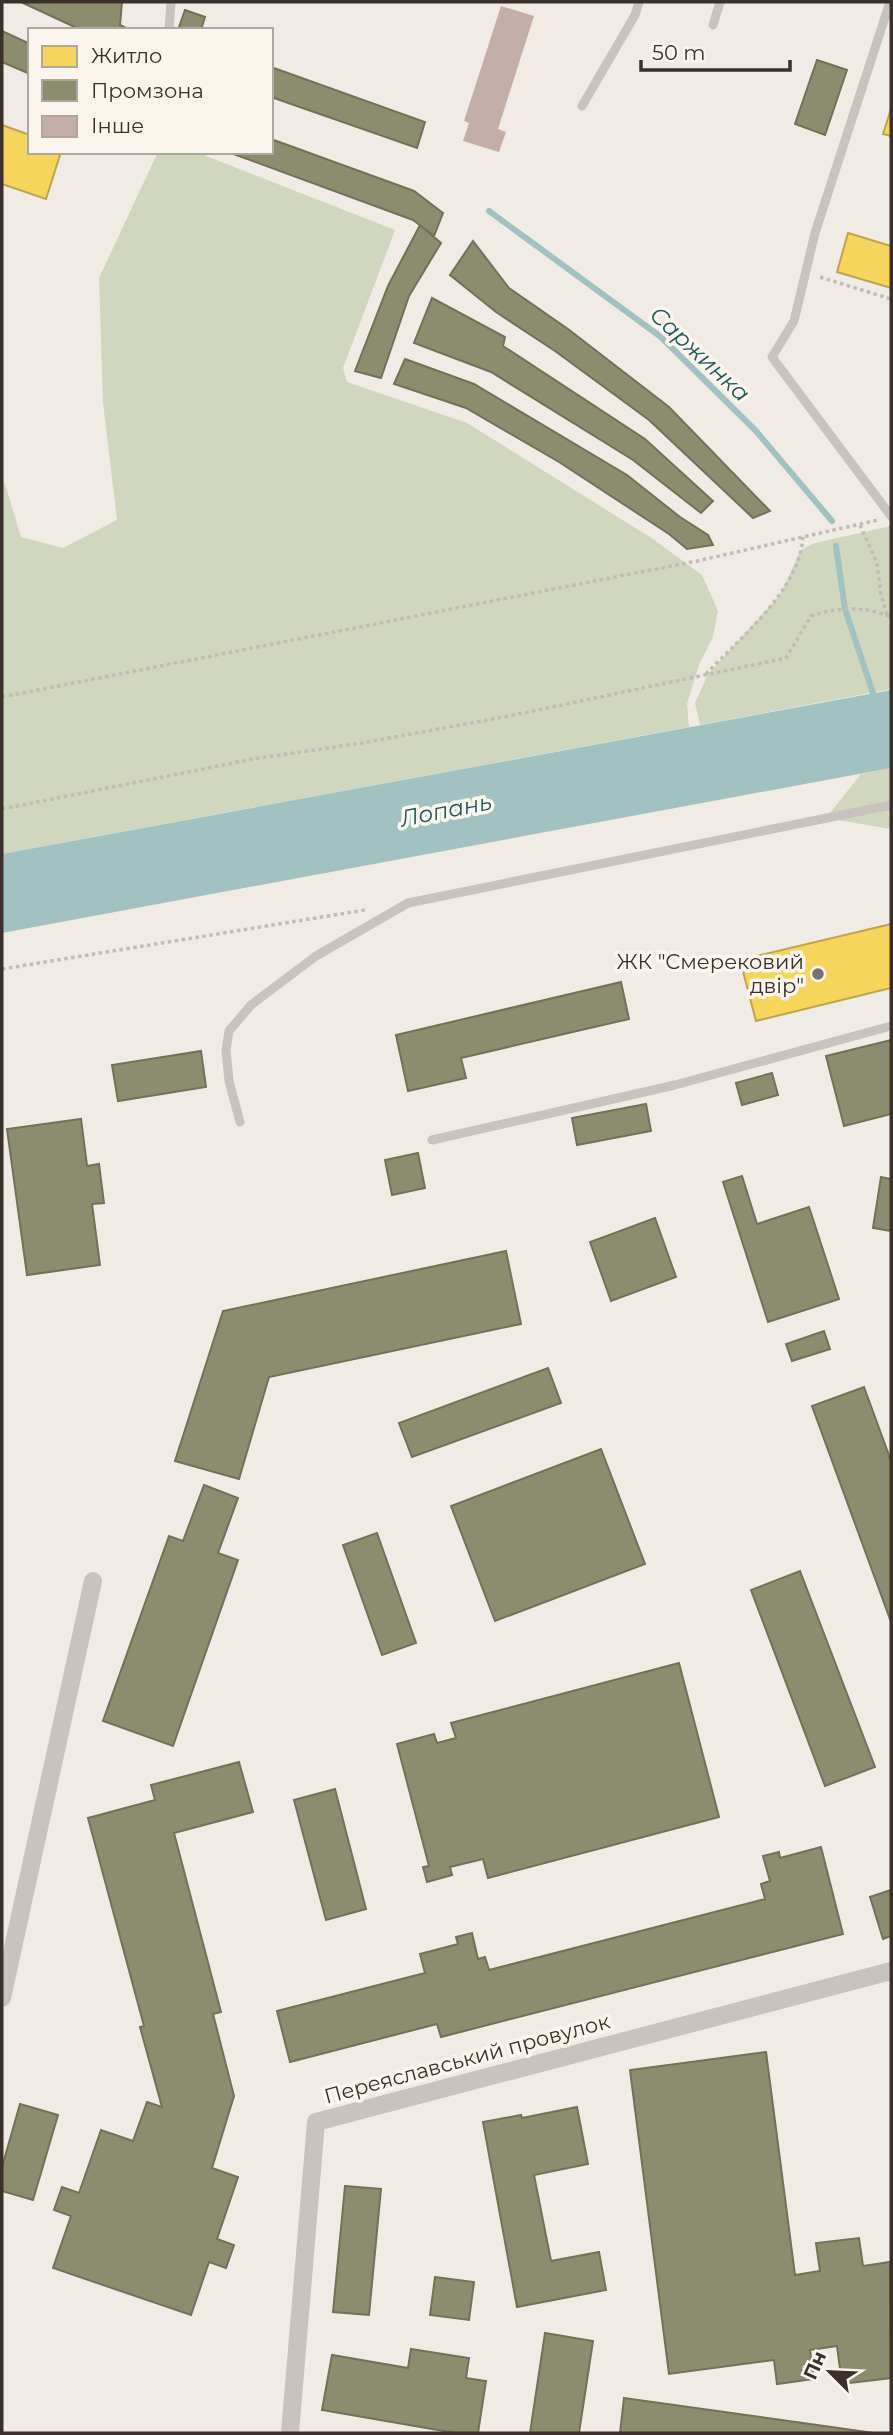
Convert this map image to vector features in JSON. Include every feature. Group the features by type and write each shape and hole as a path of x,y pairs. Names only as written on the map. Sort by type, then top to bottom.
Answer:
{"street":[{"path":"2,1998 93,1581"},
{"name":"Переяславський провулок","path":"290,2433 316,2122 891,1971"}],"lane":[{"path":"169,28 171,2"},
{"path":"582,106 635,15 639,2"},
{"path":"713,25 720,2"},
{"path":"890,2 815,233 794,321 772,357 890,516"},
{"path":"240,1122 229,1081 226,1050 229,1031 251,1005 316,957 408,903 891,805"},
{"path":"432,1140 675,1085 891,1027"}],"path":[{"path":"805,272 891,299"},
{"path":"2,697 683,563 860,525 890,516"},
{"path":"860,525 877,563 881,595 889,616"},
{"path":"705,675 780,595 803,547 803,536"},
{"path":"2,808 253,759 362,743 509,716 786,658 811,616 827,610 863,608 889,616"},
{"path":"2,969 368,909"}],"green space":[{"path":"157,154 201,154 395,230 343,368 347,382 467,423 653,539 702,575 718,611 713,637 699,665 687,704 689,727 2,854 2,482 5,484 21,537 63,548 117,520 103,403 99,278"},
{"path":"891,526 891,689 700,725 695,703 708,674 780,595 801,550 815,543"},
{"path":"891,768 891,829 826,818 861,774"}],"water":[{"name":"Лопань","path":"891,690 891,768 2,933 2,854"}],"building: Житло":[{"path":"891,109 891,136 883,134"},
{"path":"2,125 28,134 28,154 60,154 46,199 2,184"},
{"path":"848,233 891,246 891,288 837,272"},
{"name":"ЖК \"Смерековий двір\"","path":"891,924 891,988 756,1021 740,960"}],"building: Промзона":[{"path":"21,2 122,2 120,25 126,28 77,28"},
{"path":"185,10 205,17 202,28 179,28"},
{"path":"2,31 28,43 28,73 2,62"},
{"path":"817,60 847,70 825,135 795,124"},
{"path":"273,68 425,122 417,148 273,98"},
{"path":"273,140 414,191 443,213 434,236 413,220 233,154 273,154"},
{"path":"420,225 441,243 409,296 381,378 355,371 388,286"},
{"path":"473,241 509,288 568,329 669,407 770,511 753,518 649,420 555,351 496,312 450,275"},
{"path":"432,298 505,337 503,346 645,439 713,501 701,513 633,460 491,372 414,343"},
{"path":"405,359 474,384 627,475 680,517 708,535 713,545 687,549 669,534 559,462 466,408 394,384"},
{"path":"621,982 629,1019 461,1058 466,1078 408,1091 396,1035"},
{"path":"891,1040 891,1114 844,1126 826,1056"},
{"path":"201,1051 206,1087 118,1101 112,1065"},
{"path":"772,1073 778,1095 742,1105 736,1083"},
{"path":"646,1104 651,1131 577,1145 572,1118"},
{"path":"81,1119 87,1166 99,1164 104,1203 92,1204 100,1265 27,1275 7,1129"},
{"path":"418,1153 425,1188 392,1195 385,1160"},
{"path":"742,1176 757,1224 809,1207 839,1299 768,1322 723,1182"},
{"path":"881,1177 891,1179 891,1231 873,1228"},
{"path":"655,1218 676,1277 611,1301 590,1242"},
{"path":"506,1251 521,1324 269,1377 239,1479 175,1461 223,1311"},
{"path":"824,1331 830,1349 792,1361 786,1344"},
{"path":"548,1368 561,1403 412,1457 399,1423"},
{"path":"864,1387 891,1461 891,1622 812,1406"},
{"path":"601,1449 645,1564 495,1621 451,1506"},
{"path":"204,1485 238,1498 218,1553 238,1560 173,1746 103,1721 169,1536 183,1541"},
{"path":"377,1533 416,1643 382,1655 343,1545"},
{"path":"800,1571 875,1767 825,1786 751,1590"},
{"path":"679,1663 719,1817 488,1878 483,1859 450,1867 452,1875 427,1882 423,1867 429,1866 397,1744 434,1734 437,1743 456,1738 451,1723"},
{"path":"239,1762 253,1812 174,1833 221,2012 213,2014 234,2096 212,2168 238,2177 217,2239 234,2245 226,2268 209,2262 191,2315 53,2268 71,2216 54,2210 62,2187 79,2193 101,2130 133,2141 147,2102 162,2107 140,2027 144,2026 88,1818 155,1800 151,1785"},
{"path":"335,1789 366,1909 326,1920 294,1800"},
{"path":"821,1847 843,1934 441,2037 437,2024 290,2062 277,2011 425,1973 420,1954 458,1944 456,1937 472,1933 478,1959 485,1957 489,1970 765,1899 761,1884 770,1881 763,1856 779,1852 780,1858"},
{"path":"891,1890 891,1936 883,1939 870,1897"},
{"path":"766,2052 795,2275 820,2271 816,2243 859,2238 863,2266 890,2262 891,2378 842,2384 837,2346 810,2350 814,2379 777,2384 774,2360 669,2374 630,2070"},
{"path":"20,2104 58,2115 33,2200 2,2191 2,2167"},
{"path":"577,2107 588,2164 534,2175 551,2261 599,2252 606,2290 517,2307 483,2122 521,2115 522,2118"},
{"path":"345,2186 381,2189 369,2315 333,2312"},
{"path":"435,2277 474,2282 469,2320 430,2315"},
{"path":"545,2333 593,2341 579,2433 530,2433"},
{"path":"411,2349 469,2358 466,2378 486,2381 478,2433 455,2433 322,2410 332,2355 408,2368"},
{"path":"624,2398 874,2433 620,2433"}],"building: Інше":[{"path":"501,6 534,16 498,129 506,132 499,152 463,141 469,123 464,121"}],"waterway":[{"name":"Саржинка","path":"489,211 661,337 756,431 832,521"},
{"name":"Саржинка","path":"836,546 845,609 873,693"}],"place":[{"name":"ЖК \"Смерековий двір\"","path":"818,974"}]}
